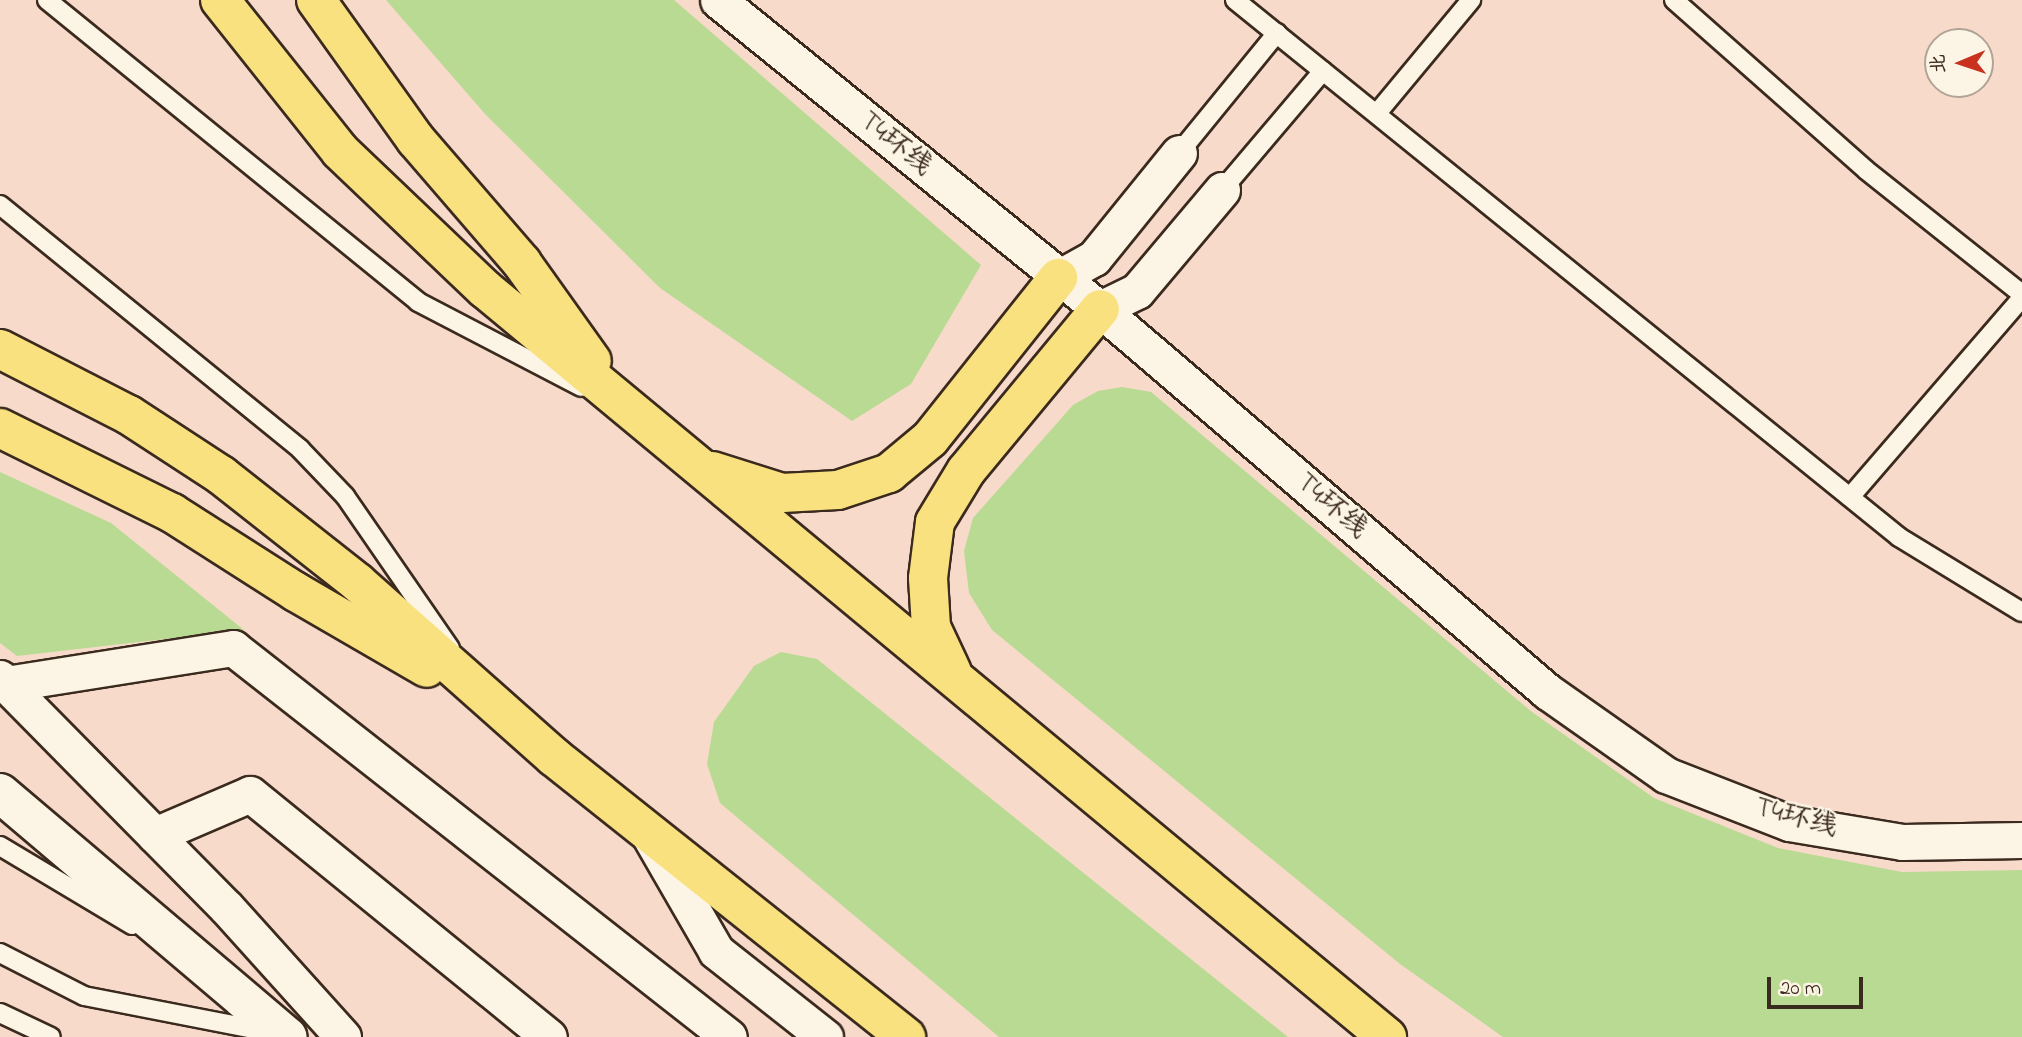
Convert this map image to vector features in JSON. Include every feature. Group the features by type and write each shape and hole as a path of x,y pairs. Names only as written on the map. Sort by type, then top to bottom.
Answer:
{"main road":[{"path":"220,0 340,152 485,289 625,408 1387,1037"},
{"path":"316,0 416,140 522,263 625,408"},
{"path":"695,466 782,493 838,490 890,473 930,439 1058,278"},
{"path":"955,680 931,627 928,578 935,522 966,471 1100,309"},
{"path":"0,349 130,415 221,475 358,583 484,699 906,1037"},
{"path":"0,428 172,513 296,593 484,699"},
{"path":"0,793 124,895 287,1036"}],"street":[{"name":"T4环线","path":"718,0 1058,278 1100,309 1548,692 1666,775 1789,823 1902,842 2022,841"},
{"path":"1058,278 1094,258 1179,153"},
{"path":"1100,309 1136,291 1222,190"},
{"path":"3,681 233,648 729,1037"},
{"path":"3,681 155,835 343,1037"},
{"path":"155,835 250,794 549,1037"},
{"path":"646,830 716,951 825,1037"}],"lane":[{"path":"47,0 418,302 625,408"},
{"path":"1235,0 1378,112 1899,537 2022,612"},
{"path":"1378,112 1471,0"},
{"path":"1674,0 1866,170 2022,296 1850,497"},
{"path":"1179,153 1277,33"},
{"path":"1222,190 1323,71"},
{"path":"0,205 300,449 345,496 391,556 484,699"},
{"path":"0,846 132,925 181,945"},
{"path":"0,953 84,996 287,1036"},
{"path":"0,1013 51,1037"}],"shaded area":[{"path":"0,0 2022,0 2022,1037 0,1037"}],"green space":[{"path":"386,0 674,0 981,265 911,384 852,421 660,288 486,115"},
{"path":"1122,387 1151,392 1532,712 1654,798 1778,848 1902,872 2022,870 2022,1037 1503,1037 1400,964 992,630 969,593 964,551 973,518 1073,405 1098,391"},
{"path":"0,472 111,523 244,630 17,656 0,643"},
{"path":"781,652 817,659 1288,1037 999,1037 720,803 707,764 714,722 754,666"}]}
